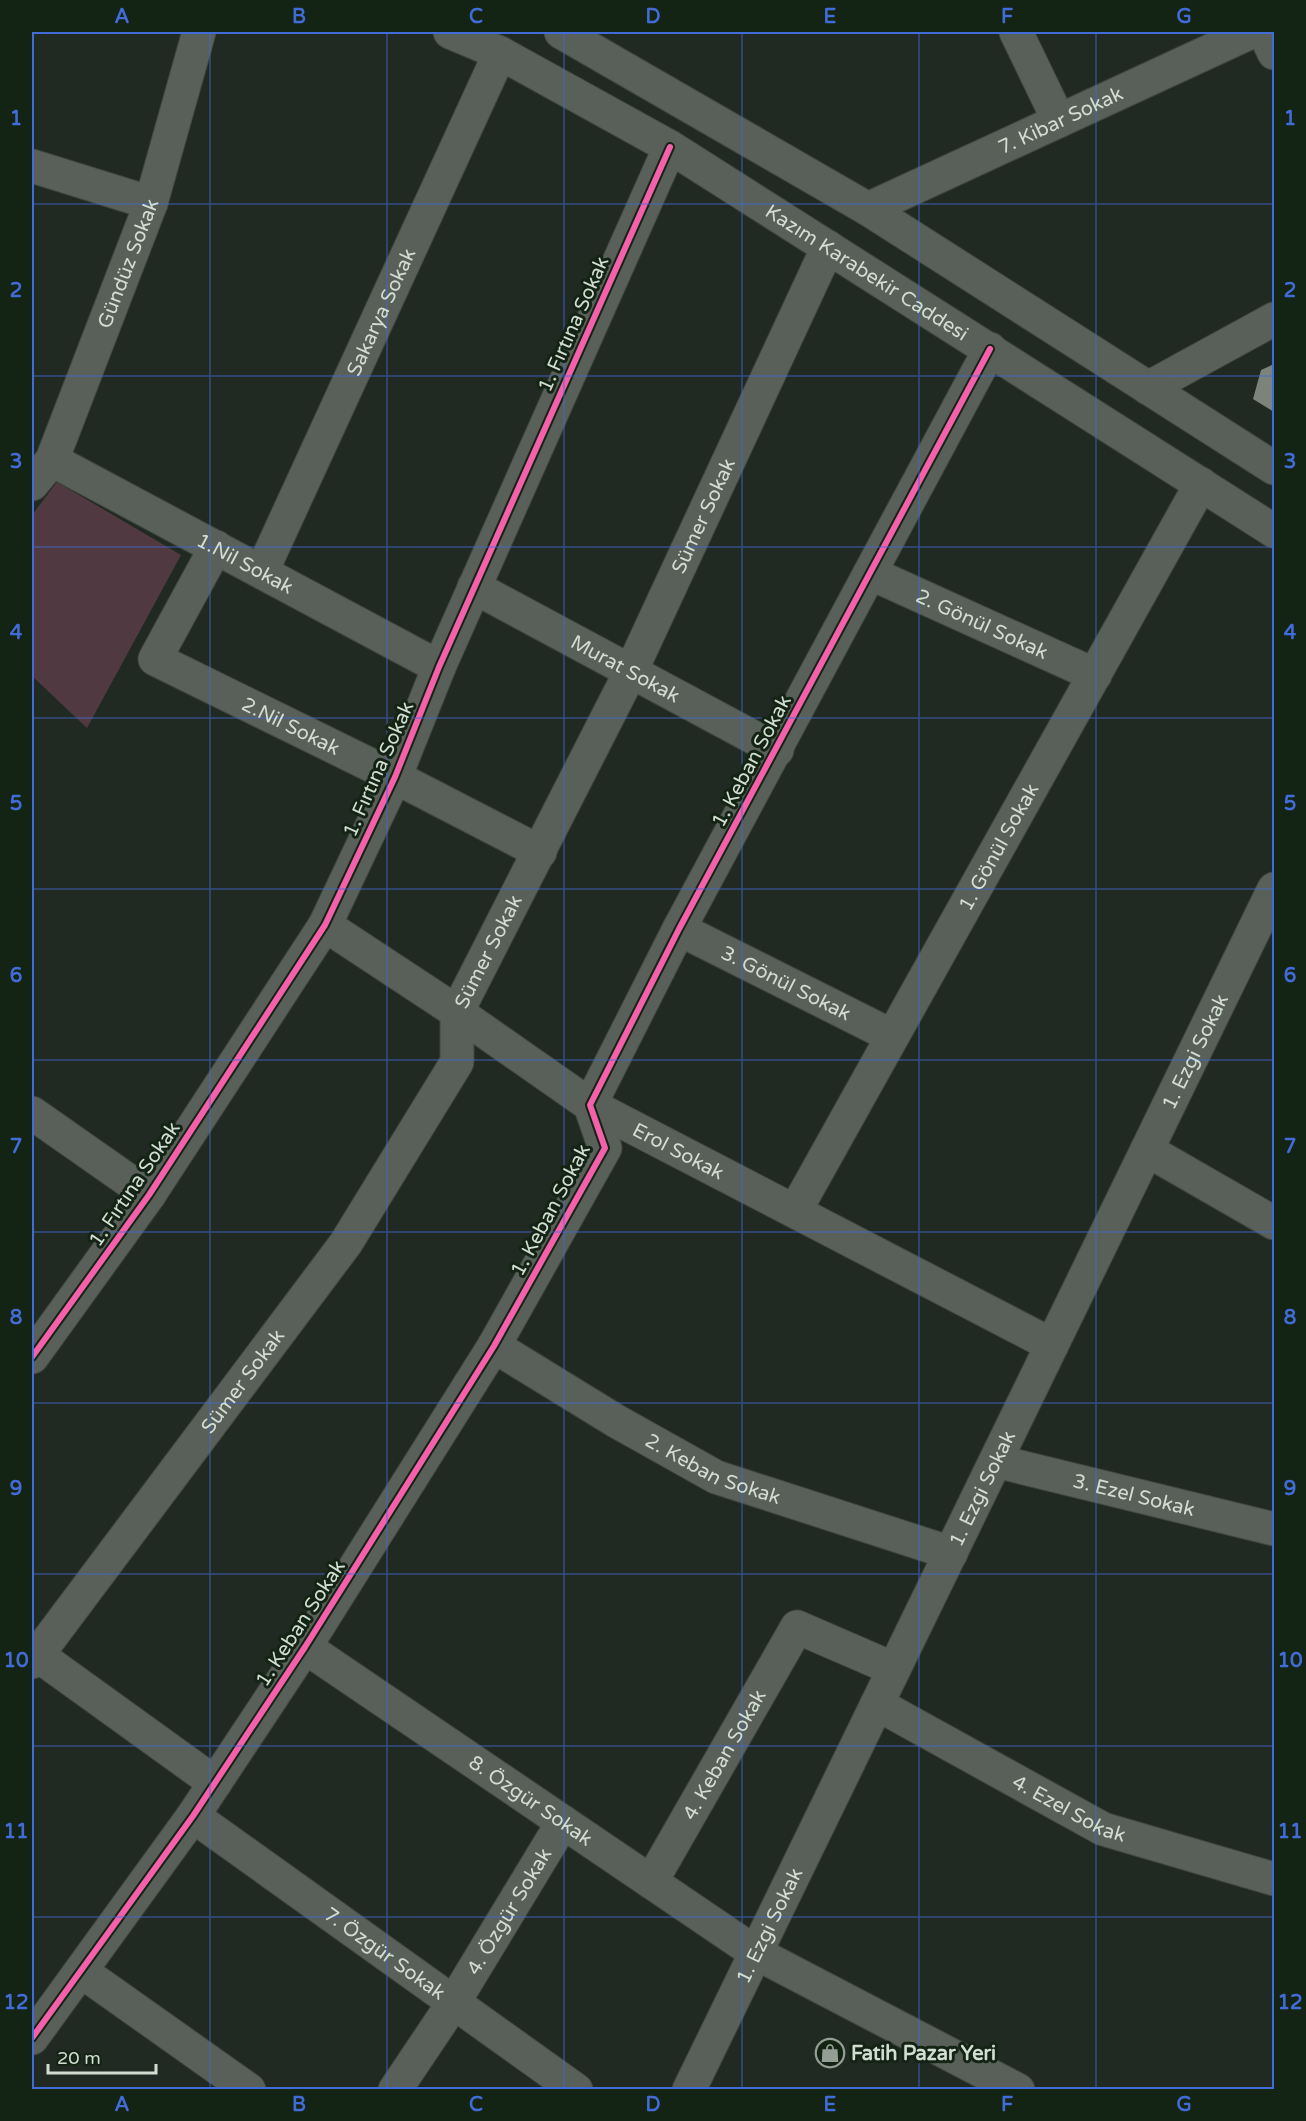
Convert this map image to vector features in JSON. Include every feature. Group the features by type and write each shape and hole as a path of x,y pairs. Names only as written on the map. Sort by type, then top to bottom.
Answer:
{"street":[{"name":"Gündüz Sokak","path":"42,472 152,203 199,32"},
{"name":"Kazım Karabekir Caddesi","path":"450,32 502,42 828,246 1275,531"},
{"path":"561,32 868,209 1275,468"},
{"path":"1016,32 1059,121"},
{"name":"7. Kibar Sokak","path":"868,209 1251,32"},
{"path":"1264,32 1275,54"},
{"name":"Sakarya Sokak","path":"262,571 502,42"},
{"name":"1. Fırtına Sokak","path":"32,1357 149,1195 325,925 395,777 439,667 670,147"},
{"path":"32,166 152,203"},
{"name":"Sümer Sokak","path":"33,1656 346,1243 457,1062 456,1012 631,671 828,246"},
{"path":"1122,434 1148,388 1275,319"},
{"name":"1. Keban Sokak","path":"32,2038 193,1816 305,1647 494,1347 605,1148 590,1105 679,929 990,349"},
{"name":"1.Nil Sokak","path":"42,472 216,548 439,667"},
{"name":"1. Gönül Sokak","path":"795,1210 1201,484"},
{"name":"2.Nil Sokak","path":"216,548 155,659 395,777 540,852"},
{"name":"2. Gönül Sokak","path":"870,573 1095,675"},
{"name":"Murat Sokak","path":"474,587 777,750"},
{"name":"1. Ezgi Sokak","path":"689,2090 1147,1150 1271,904"},
{"name":"Erol Sokak","path":"325,925 590,1105 1052,1346"},
{"name":"3. Gönül Sokak","path":"679,929 892,1036"},
{"path":"32,1113 149,1195"},
{"path":"1147,1150 1275,1223"},
{"name":"2. Keban Sokak","path":"494,1347 616,1421 717,1477 951,1553"},
{"name":"3. Ezel Sokak","path":"996,1461 1275,1529"},
{"name":"4. Keban Sokak","path":"651,1882 797,1627 894,1669"},
{"name":"8. Özgür Sokak","path":"305,1647 756,1953 1018,2090"},
{"path":"33,1656 215,1783"},
{"name":"4. Ezel Sokak","path":"877,1704 1103,1829 1275,1879"},
{"name":"7. Özgür Sokak","path":"193,1816 576,2090"},
{"name":"4. Özgür Sokak","path":"395,2090 454,2002 563,1822"},
{"path":"81,1971 249,2090"}],"shaded area":[{"path":"57,482 181,555 87,728 32,676 32,515"}],"building":[{"path":"1274,364 1274,412 1253,399 1261,370"}],"cycle path":[{"path":"32,1357 149,1195 325,925 395,777 439,667 670,147"},
{"path":"32,2038 193,1816 305,1647 494,1346 605,1148 590,1105 679,929 990,349"}],"place":[{"name":"Fatih Pazar Yeri","path":"830,2053"}]}
